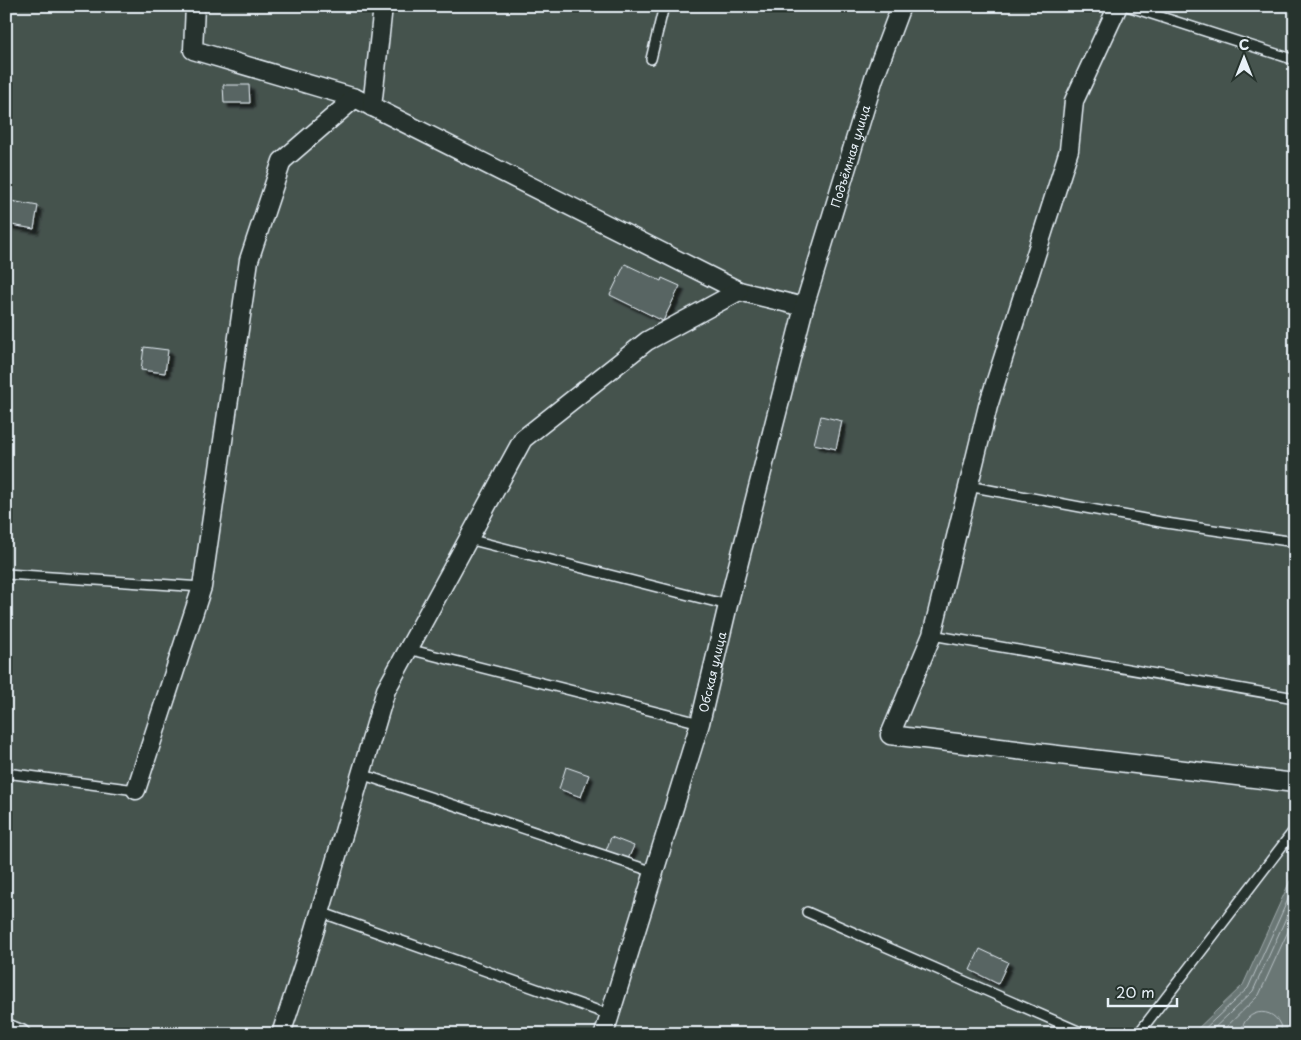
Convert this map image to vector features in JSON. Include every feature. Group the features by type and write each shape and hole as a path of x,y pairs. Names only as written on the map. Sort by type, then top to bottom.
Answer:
{"street":[{"path":"195,6 193,50 355,98 739,292 804,307"},
{"path":"372,107 383,6"},
{"name":"Подъёмная улица","path":"804,307 874,78 901,6"},
{"path":"1118,6 1074,101 1069,150 988,406 932,635 890,735 1295,784"},
{"path":"136,790 202,587 249,260 282,161 355,98"},
{"path":"281,1034 320,912 386,690 523,439 647,341 739,292"},
{"name":"Обская улица","path":"604,1034 700,723 728,604 804,307"},
{"path":"6,1028 21,1034"}],"lane":[{"path":"651,58 664,6"},
{"path":"1127,6 1295,60"},
{"path":"968,486 1166,522 1295,542"},
{"path":"468,539 728,604"},
{"path":"6,574 202,587"},
{"path":"932,635 1295,698"},
{"path":"408,649 700,723"},
{"path":"6,773 136,790"},
{"path":"361,774 654,872"},
{"path":"1138,1034 1295,829"},
{"path":"320,912 610,1015"},
{"path":"807,912 1084,1034"}],"shaded area":[{"path":"6,6 1295,6 1295,1034 6,1034"}],"water":[{"path":"1295,877 1295,1034 1266,1034 1262,1030 1258,1034 1192,1034 1243,985 1290,881"}],"building":[{"path":"223,85 249,85 250,103 224,103"},
{"path":"6,200 38,206 34,229 6,224"},
{"path":"625,264 661,281 662,278 680,286 663,321 610,295"},
{"path":"144,347 168,350 165,373 141,370"},
{"path":"821,416 842,421 836,449 814,444"},
{"path":"566,767 589,775 581,797 559,789"},
{"path":"611,837 634,846 628,859 606,851"},
{"path":"980,949 1008,962 998,984 970,970"}]}
